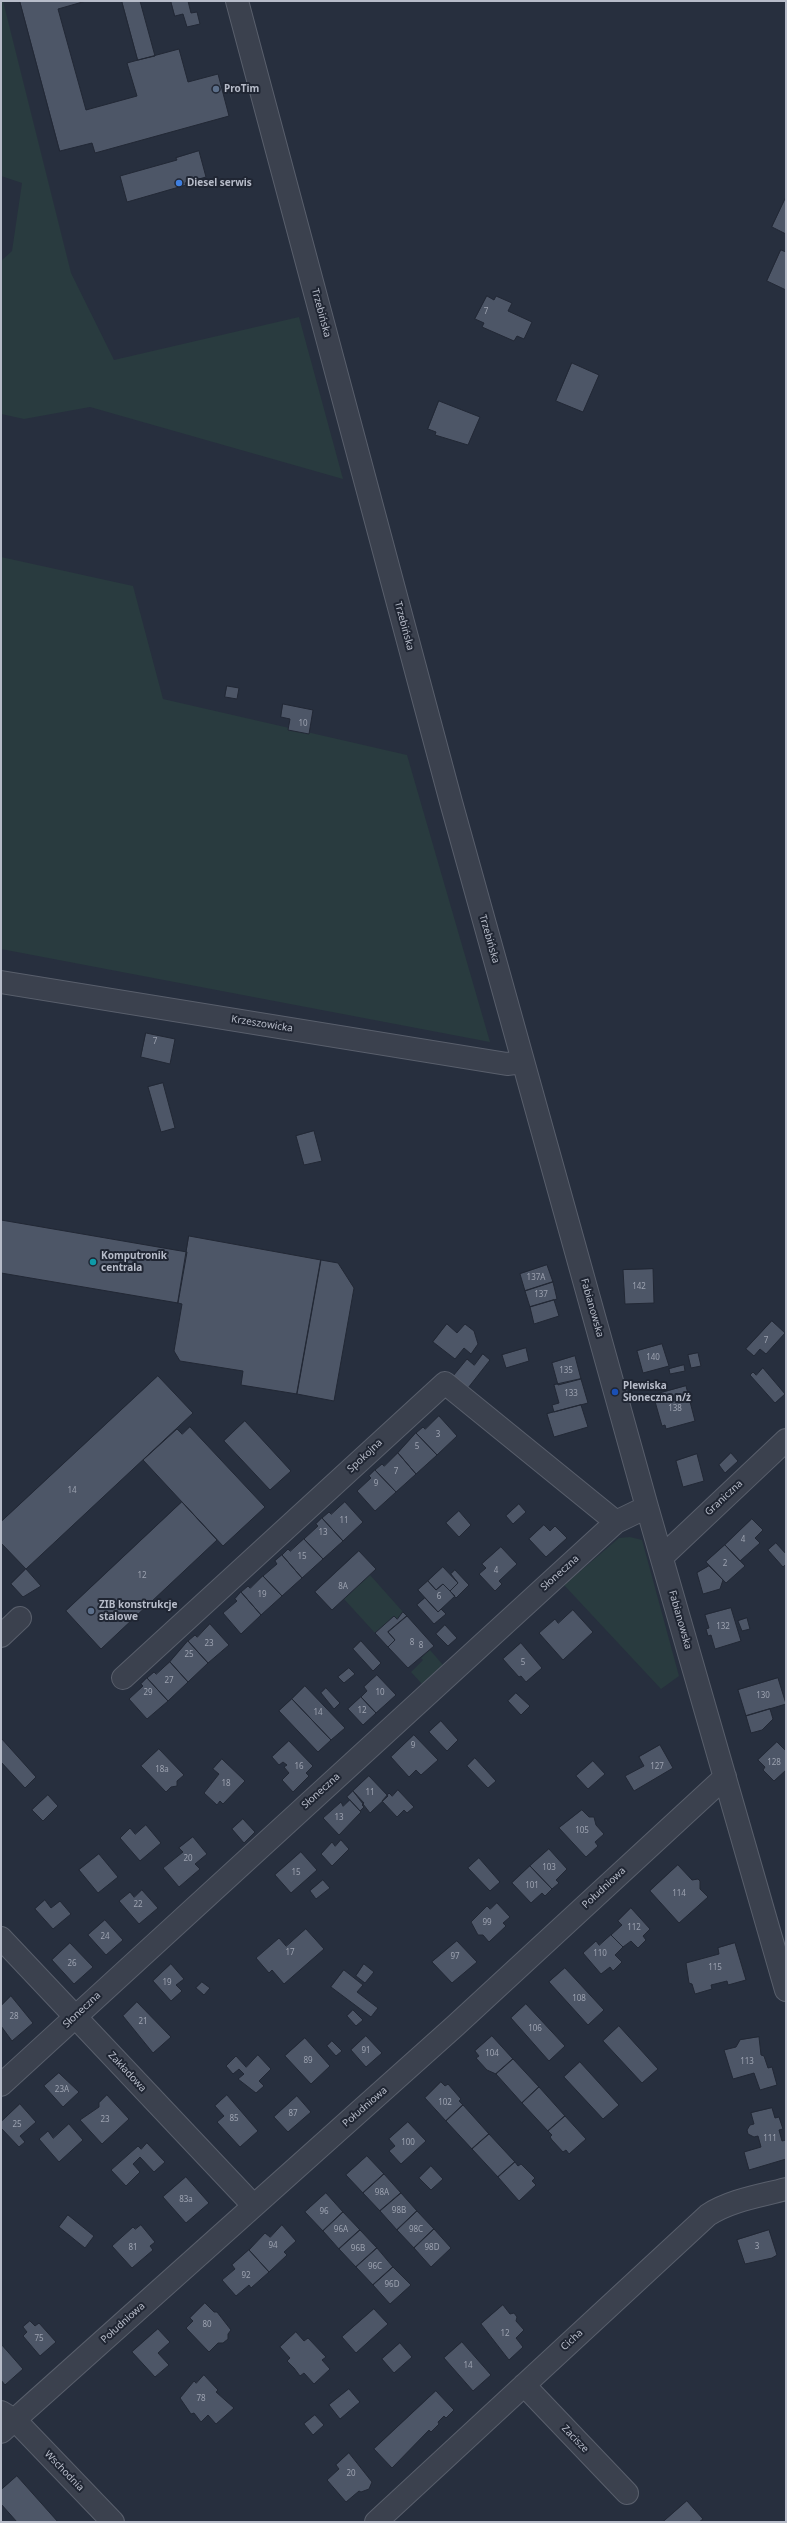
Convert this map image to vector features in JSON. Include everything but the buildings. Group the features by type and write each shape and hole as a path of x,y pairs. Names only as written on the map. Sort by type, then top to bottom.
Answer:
{"street":[{"name":"Trzebińska","path":"237,1 451,802 576,1250"},
{"name":"Krzeszowicka","path":"1,982 507,1064 523,1062"},
{"name":"Fabianowska","path":"576,1250 647,1507 725,1777 781,1953 786,1990"},
{"name":"Spokojna","path":"123,1678 445,1383 616,1522"},
{"name":"Graniczna","path":"662,1557 786,1440"},
{"name":"Słoneczna","path":"1,2085 616,1522 647,1507"},
{"path":"1,1636 20,1618"},
{"name":"Południowa","path":"6,2422 455,2026 725,1777"},
{"name":"Zakładowa","path":"1,1938 253,2205"},
{"name":"Cicha","path":"376,2522 708,2215 719,2208 742,2200 786,2189"},
{"name":"Zacisze","path":"524,2385 627,2493"},
{"name":"Wschodnia","path":"6,2422 113,2522"}],"shaded area":[{"path":"1,1 3,1 71,273 114,360 299,317 343,479 90,407 24,419 1,414 1,261 12,251 22,183 1,176"},
{"path":"1,557 133,586 163,699 407,755 490,1042 1,949"},
{"path":"630,1537 642,1540 679,1676 661,1689 564,1585 619,1538"},
{"path":"370,1575 403,1612 397,1619 394,1616 375,1633 344,1599"},
{"path":"430,1650 443,1665 422,1684 411,1672 423,1660 421,1658"}],"place":[{"name":"ProTim","path":"216,89"},
{"name":"Diesel serwis","path":"179,183"},
{"name":"Komputronik centrala","path":"93,1262"},
{"name":"Plewiska Słoneczna n/ż","path":"615,1392"},
{"name":"ZIB konstrukcje stalowe","path":"91,1611"}]}
